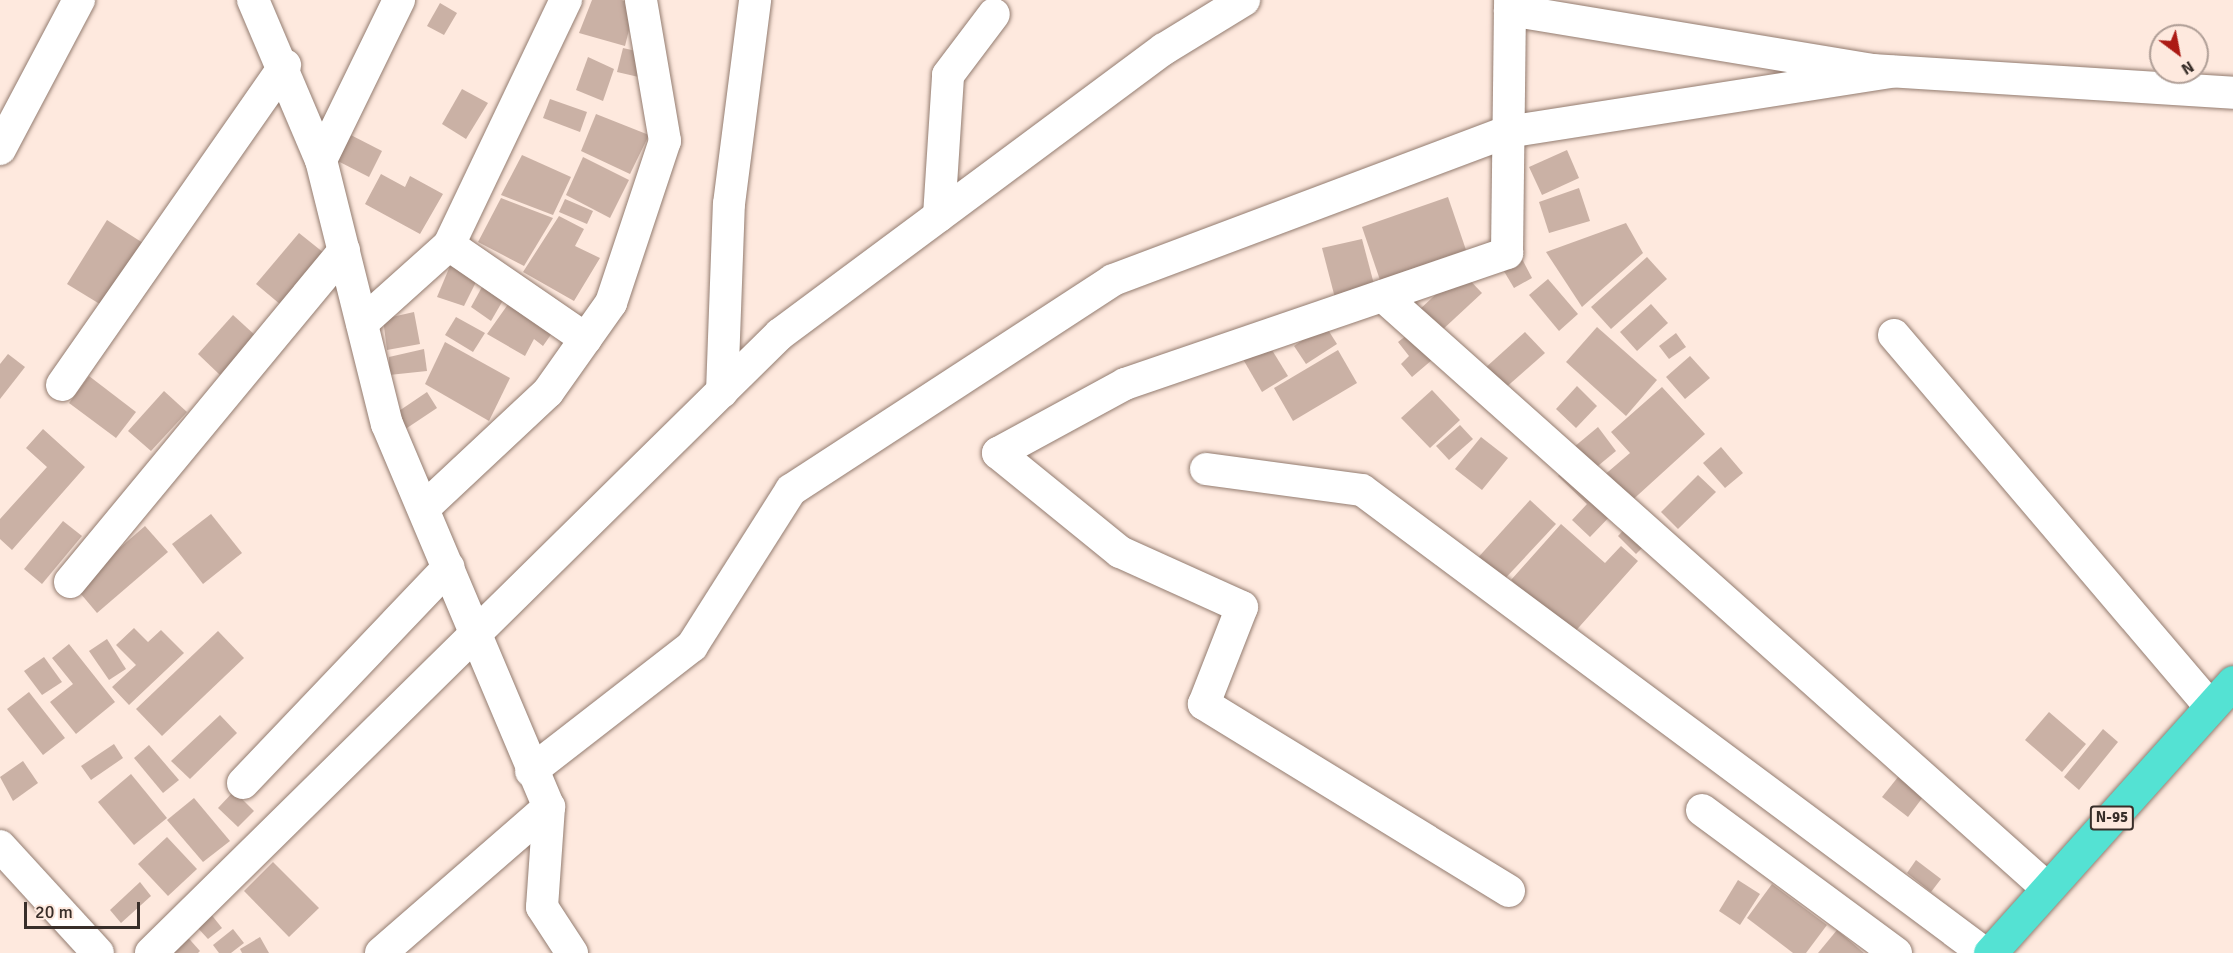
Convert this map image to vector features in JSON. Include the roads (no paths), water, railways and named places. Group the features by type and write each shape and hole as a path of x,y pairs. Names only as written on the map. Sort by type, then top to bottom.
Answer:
{"highway":[{"name":"N-95","path":"1990,953 2233,682"}],"street":[{"path":"0,149 78,0"},
{"path":"253,0 285,65 321,160 387,424 477,630 531,771 549,807 542,907 572,953"},
{"path":"321,160 399,0"},
{"path":"362,323 449,245 566,0"},
{"path":"424,508 548,392 611,303 665,141 641,0"},
{"path":"722,392 729,204 755,0"},
{"path":"151,953 780,334 1164,49 1244,0"},
{"path":"1509,891 1204,704 1242,607 1120,552 998,453 1125,384 1507,253 1510,5 1892,72 2233,93"},
{"path":"939,216 948,75 994,14"},
{"path":"62,385 285,65"},
{"path":"531,771 693,646 791,490 1113,280 1508,132 1892,72"},
{"path":"449,245 586,339"},
{"path":"70,582 344,250"},
{"path":"1383,296 2048,889"},
{"path":"1894,335 2211,707"},
{"path":"1206,469 1362,490 1984,953"},
{"path":"243,783 449,567"},
{"path":"381,953 549,807"},
{"path":"1702,810 1896,953"},
{"path":"0,846 98,953"}]}
